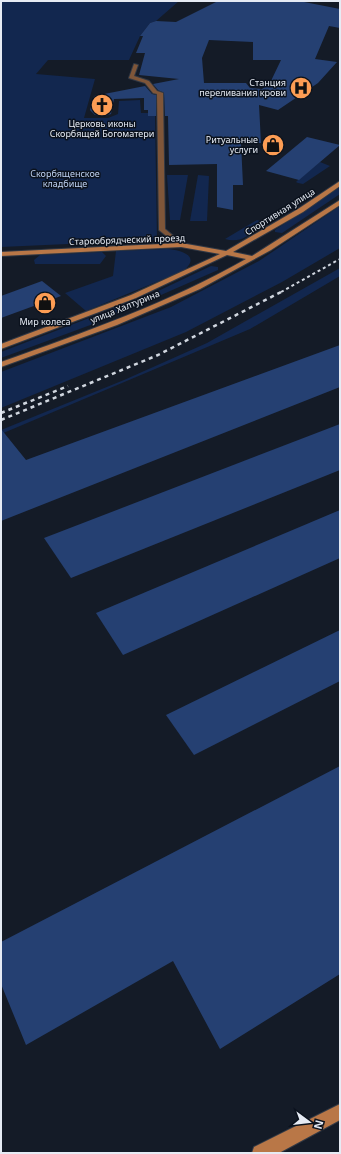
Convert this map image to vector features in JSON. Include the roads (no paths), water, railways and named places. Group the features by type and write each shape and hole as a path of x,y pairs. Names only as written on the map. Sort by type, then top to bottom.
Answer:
{"main road":[{"name":"Спортивная улица","path":"228,254 273,229 340,183"},
{"path":"252,258 291,236 340,202"},
{"name":"Старообрядческий проезд","path":"1,254 181,245 252,258"},
{"name":"улица Халтурина","path":"1,347 139,295 228,254"},
{"name":"улица Халтурина","path":"1,364 107,326 163,303 224,274 252,258"},
{"path":"260,1153 340,1112"}],"street":[{"path":"136,65 131,77 147,82 155,92 160,93 162,230 181,245"}],"railway":[{"path":"281,292 340,259"},
{"path":"1,420 158,355 283,291"},
{"path":"1,413 68,386"}],"place":[{"name":"Станция переливания крови","path":"301,88"},
{"name":"Церковь иконы Скорбящей Богоматери","path":"102,105"},
{"name":"Ритуальные услуги","path":"273,145"},
{"name":"Мир колеса","path":"45,303"}],"park label":[{"name":"Скорбященское кладбище","path":"65,180"}]}
